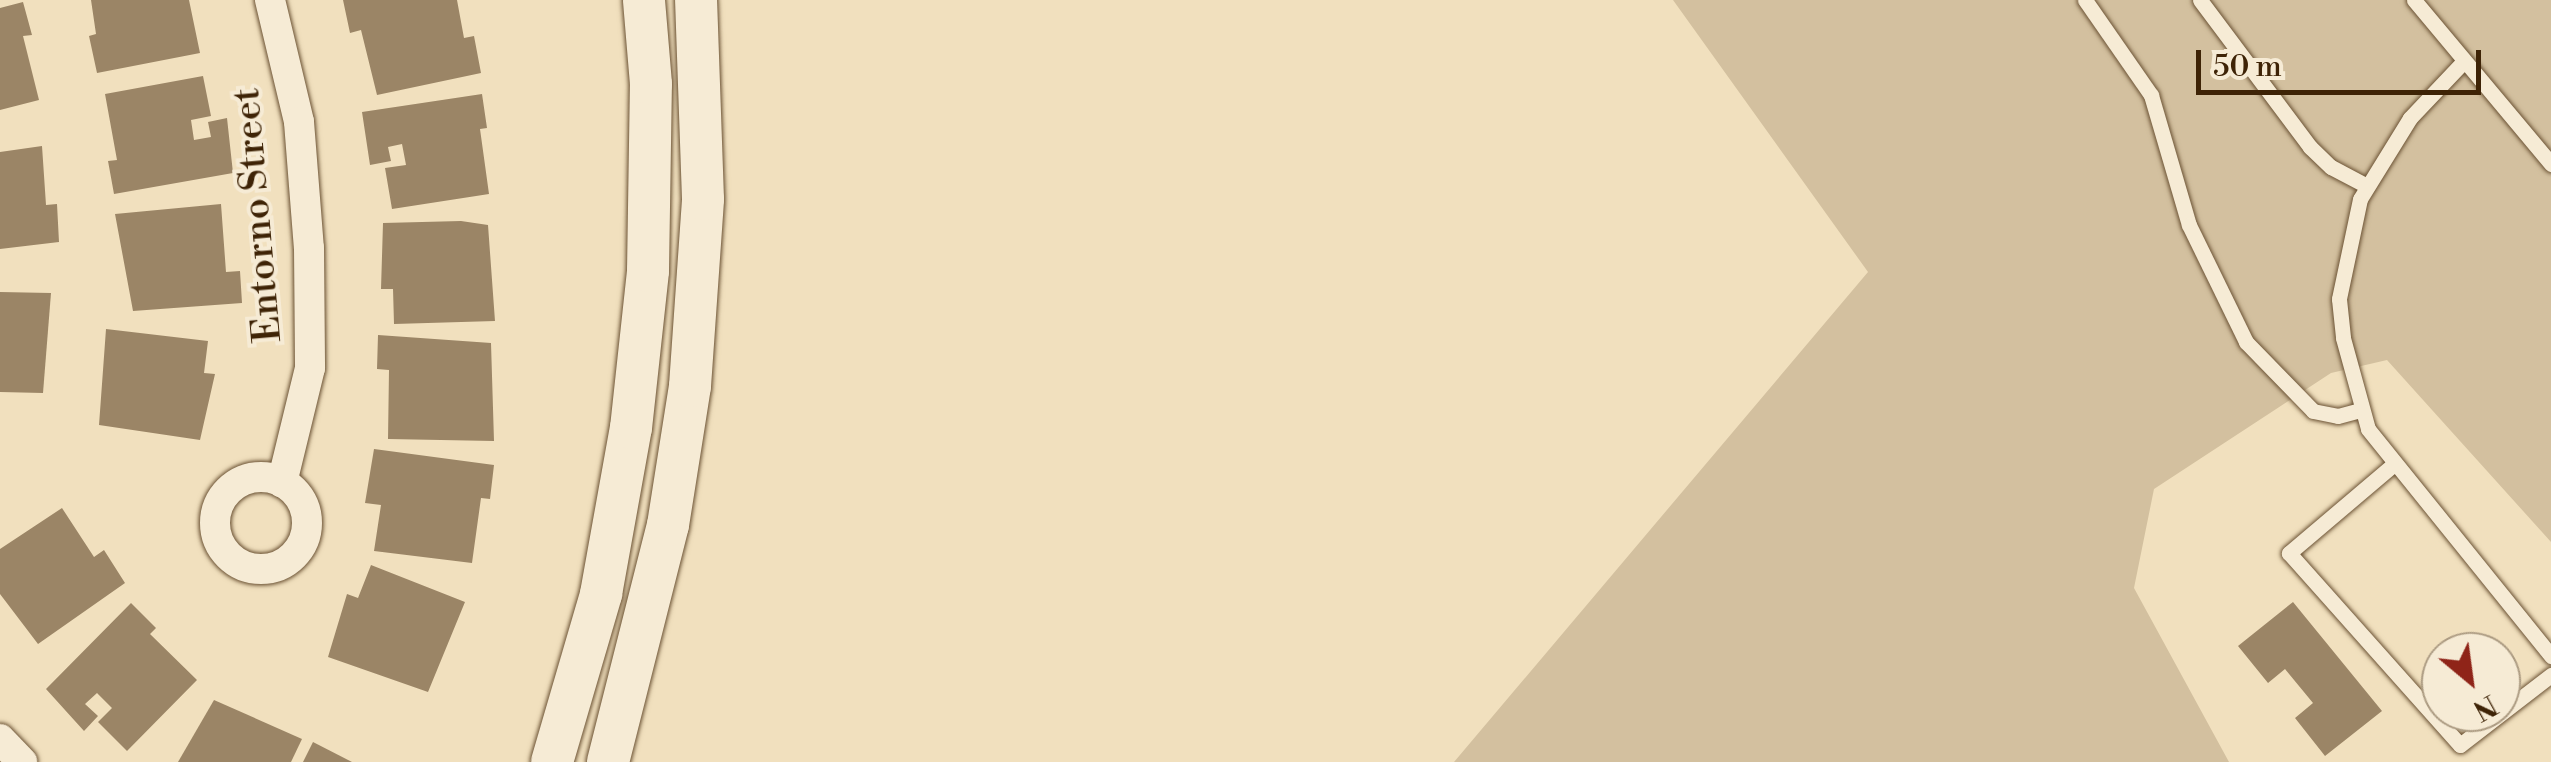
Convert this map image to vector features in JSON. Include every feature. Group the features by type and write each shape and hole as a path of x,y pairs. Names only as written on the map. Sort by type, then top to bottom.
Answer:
{"main road":[{"path":"552,762 602,594 632,428 648,271 651,84 644,0"},
{"path":"608,762 668,525 690,386 704,199 696,0"}],"street":[{"name":"Entorno Street","path":"270,0 299,122 309,248 310,368 282,482"},
{"path":"0,739 22,762"}],"lane":[{"path":"2085,0 2150,95 2189,224 2246,342 2312,411 2338,416 2361,410"},
{"path":"2200,0 2310,147 2330,167 2367,186"},
{"path":"2414,0 2551,164"},
{"path":"2464,61 2410,118 2367,186 2339,299 2361,410 2394,464 2551,656"},
{"path":"2394,464 2288,553 2460,745 2551,675"}],"shaded area":[{"path":"1673,0 2551,0 2551,542 2387,360 2331,373 2154,489 2134,588 2229,762 1454,762 1868,272"}],"building":[{"path":"91,0 189,0 200,53 97,73 89,36 96,34"},
{"path":"343,0 457,0 464,38 474,36 481,73 377,95 361,30 350,33"},
{"path":"23,2 32,35 23,36 39,100 0,110 0,8"},
{"path":"203,76 211,116 191,120 194,140 211,137 208,122 227,118 233,173 114,194 108,161 117,160 105,94"},
{"path":"482,94 487,128 480,129 489,194 392,209 385,168 406,165 402,144 388,147 391,161 370,165 362,112"},
{"path":"42,146 46,205 57,204 59,242 0,249 0,152"},
{"path":"221,204 226,272 240,271 242,303 133,311 115,214"},
{"path":"461,221 488,225 495,321 394,324 393,289 381,289 383,223"},
{"path":"0,292 51,293 43,393 0,392"},
{"path":"106,329 208,341 204,373 215,374 200,440 99,425"},
{"path":"378,335 491,343 494,441 388,439 389,370 377,369"},
{"path":"374,449 494,465 490,499 481,498 472,563 374,551 381,505 365,503"},
{"path":"62,508 94,557 104,550 125,583 38,644 0,594 0,549"},
{"path":"371,565 465,602 428,692 328,657 347,594 358,598"},
{"path":"2293,602 2382,711 2325,756 2295,718 2313,703 2285,669 2268,683 2238,646"},
{"path":"131,603 156,628 150,634 197,680 127,751 98,722 112,708 97,693 85,704 98,716 84,731 46,689"},
{"path":"214,700 302,739 291,762 178,762"},
{"path":"313,742 352,762 303,762"}]}
